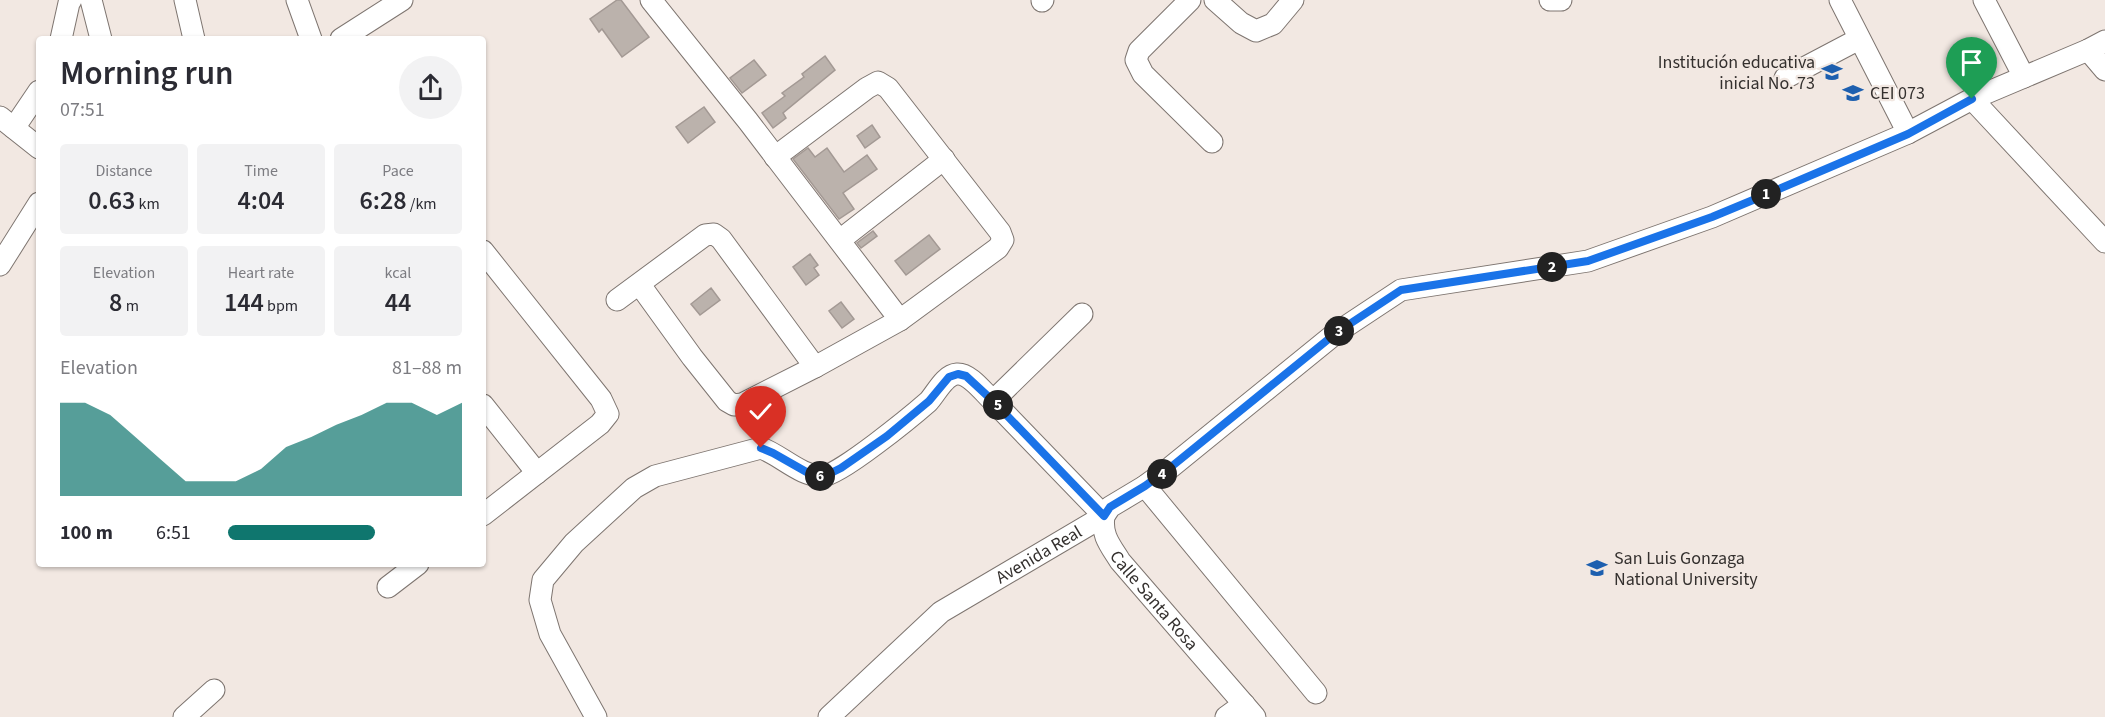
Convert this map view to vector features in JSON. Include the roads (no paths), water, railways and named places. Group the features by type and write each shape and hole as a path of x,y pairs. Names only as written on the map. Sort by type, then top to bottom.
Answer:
{"street":[{"path":"62,36 71,0"},
{"path":"91,0 100,36"},
{"path":"185,0 194,36"},
{"path":"297,0 310,36"},
{"path":"346,36 402,0"},
{"path":"651,0 776,157 900,320"},
{"path":"1190,0 1139,51 1136,60 1143,74 1212,142"},
{"path":"1215,0 1241,23 1256,32 1273,24 1293,0"},
{"path":"1550,0 1561,0"},
{"path":"1840,0 1908,134"},
{"path":"1984,0 2024,77"},
{"path":"1785,78 1859,39"},
{"path":"2096,46 2105,70"},
{"name":"Avenida Real","path":"829,717 941,612 1104,516 1110,507 1171,467 1336,333 1401,290 1588,261 1712,217 1908,134 1972,99 2096,46"},
{"path":"640,285 692,357 727,401 734,405 742,404 815,367 900,320 998,248 1003,240 1000,232 888,88 878,82 776,157"},
{"path":"36,94 7,123 36,146"},
{"path":"1972,99 2105,242"},
{"path":"840,240 944,159"},
{"path":"0,265 6,240 36,206"},
{"path":"617,300 705,235 714,234 815,367"},
{"path":"486,255 601,399 608,414 600,424 486,513"},
{"path":"993,401 1082,314"},
{"path":"596,717 550,634 540,600 543,580 568,550 634,488 655,476 761,448 810,474 825,476 841,468 887,436 929,401 949,377 958,374 966,376 993,401 1104,516"},
{"path":"486,409 537,473"},
{"path":"1145,486 1316,693"},
{"name":"Calle Santa Rosa","path":"1104,516 1102,526 1104,537 1120,561 1249,711"},
{"path":"388,587 414,567"},
{"path":"184,717 214,690"},
{"path":"1226,717 1249,711"}],"place":[{"name":"Institución educativa inicial No. 73","path":"1832,72"},
{"name":"CEI 073","path":"1853,93"},
{"name":"San Luis Gonzaga National University","path":"1597,568"}]}
